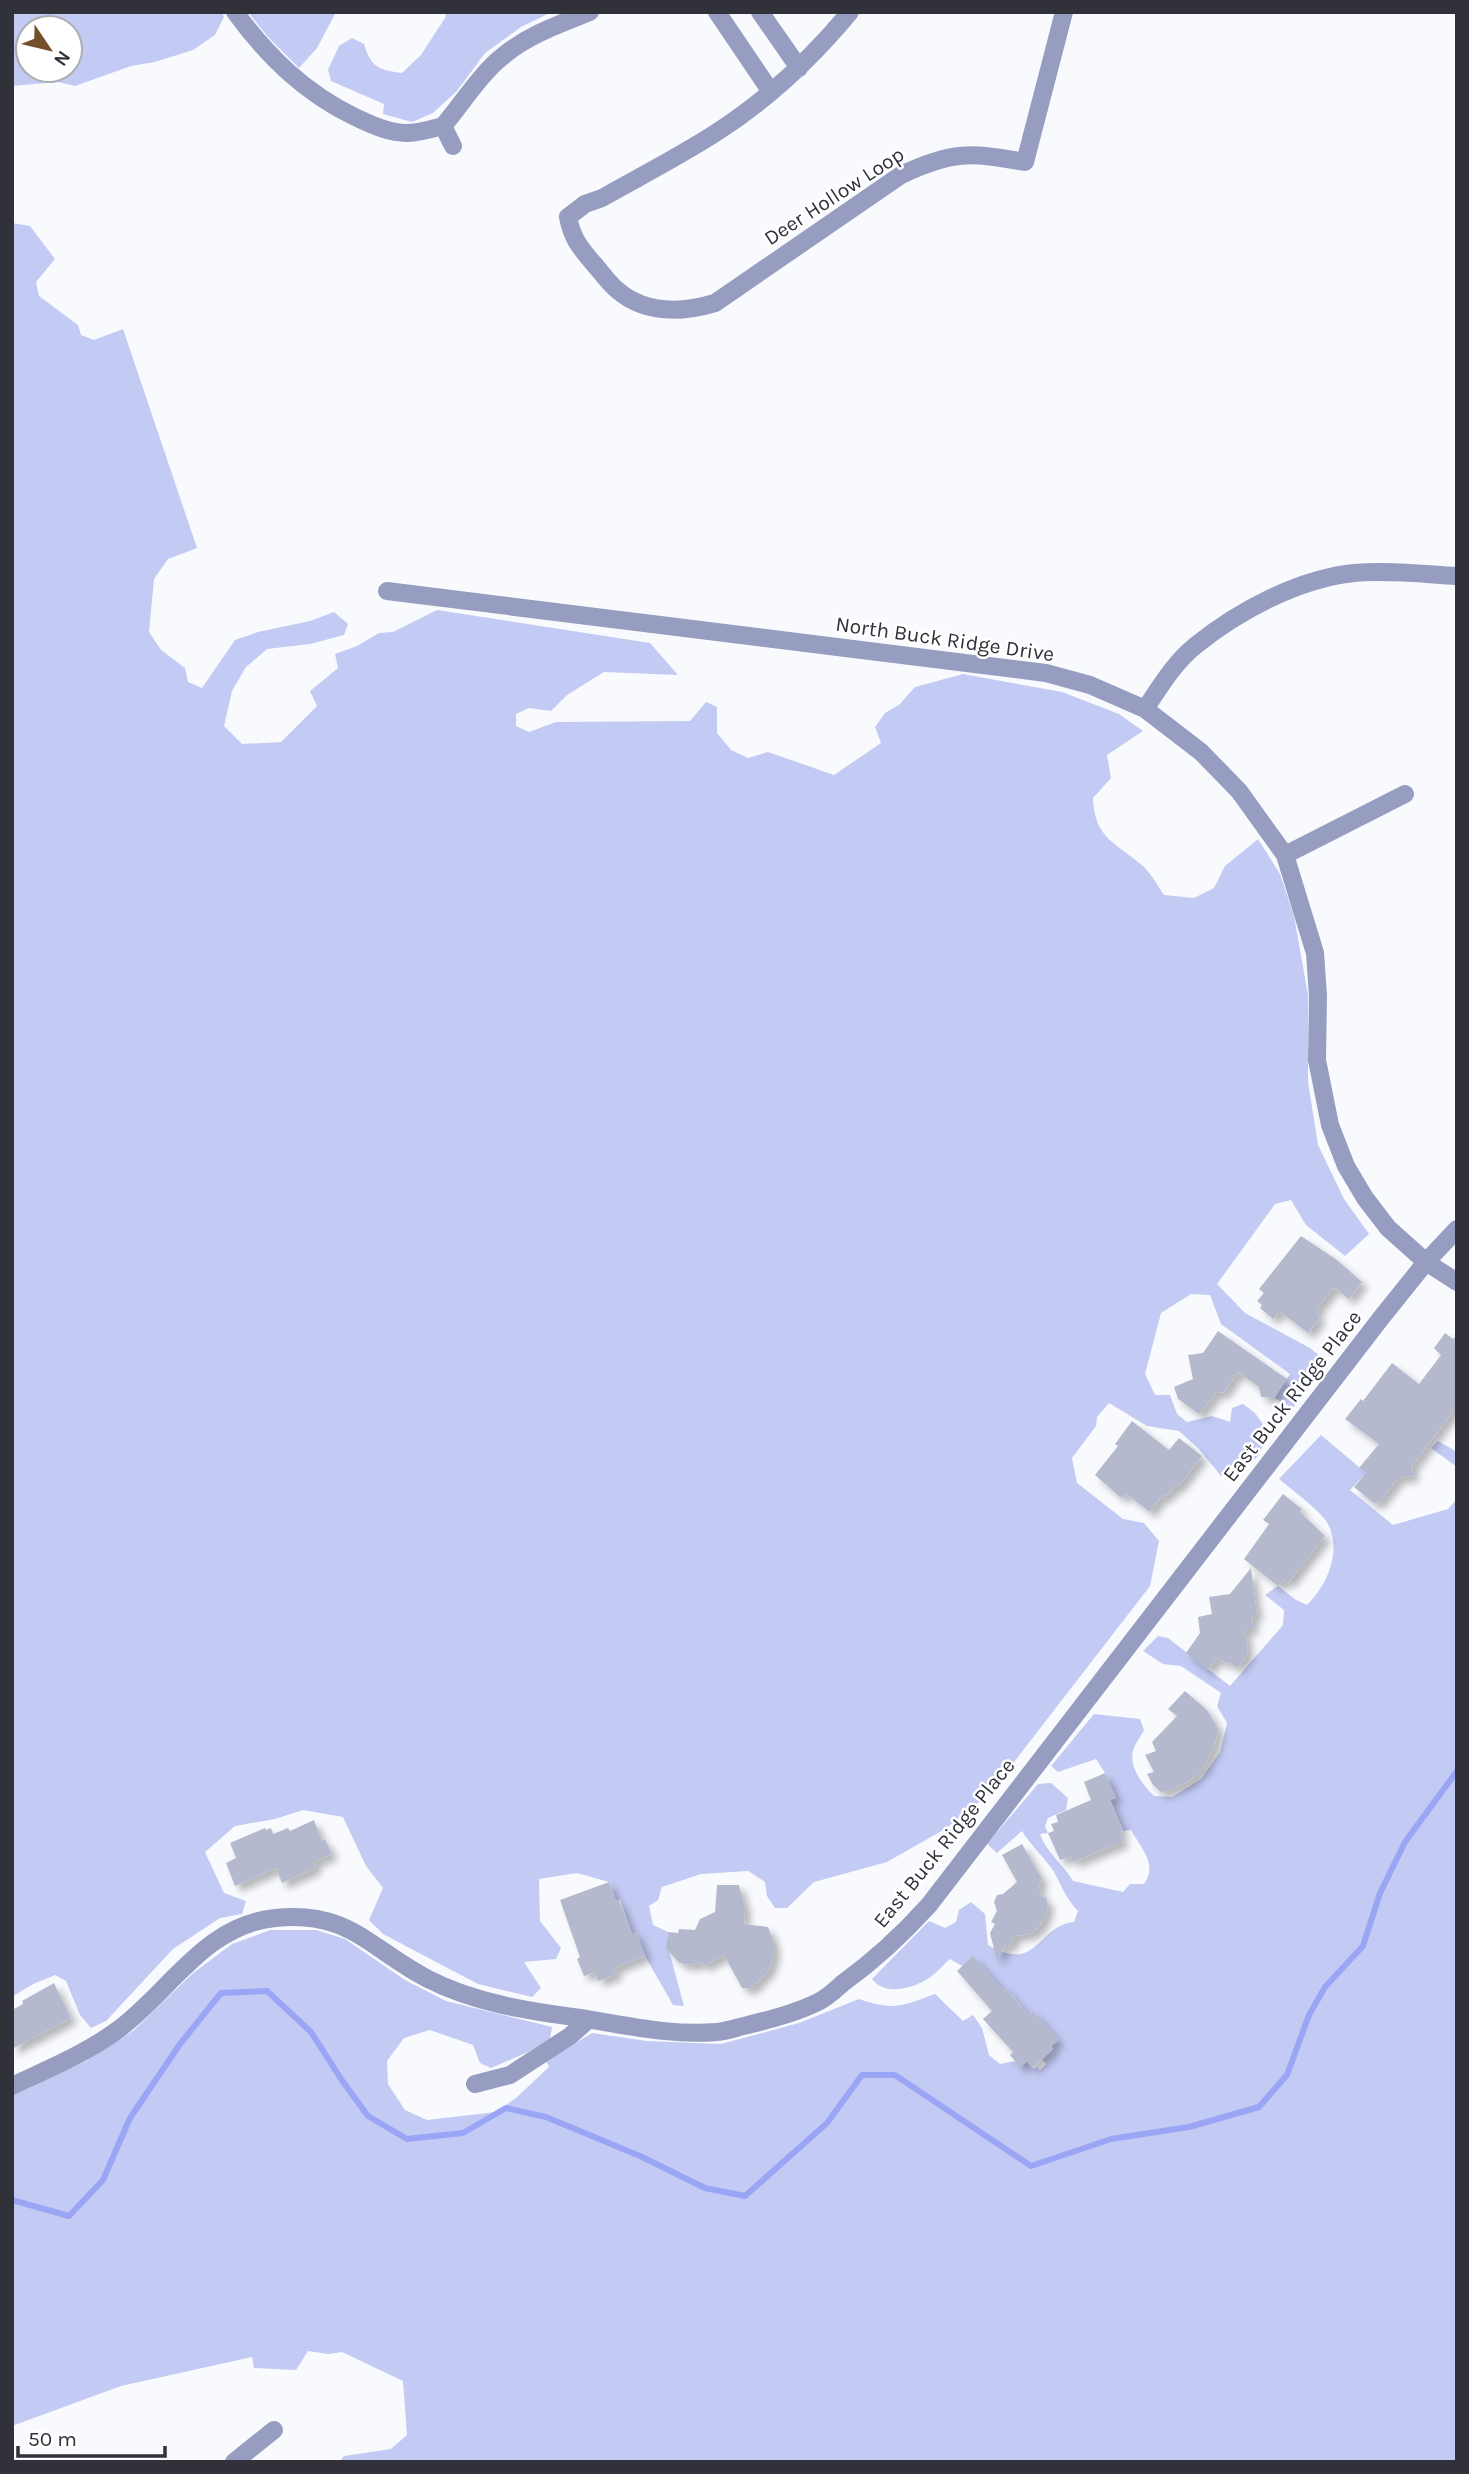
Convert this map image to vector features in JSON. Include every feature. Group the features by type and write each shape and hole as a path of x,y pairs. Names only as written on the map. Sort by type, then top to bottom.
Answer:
{"street":[{"path":"235,12 275,62 300,83 341,110 376,127 419,133 443,126 502,56 548,29 590,12"},
{"path":"717,12 771,92 799,68 850,12"},
{"path":"760,12 799,68"},
{"name":"Deer Hollow Loop","path":"771,92 714,134 602,198 585,204 568,217 571,234 616,289 650,307 673,311 696,309 715,303 901,175 934,160 982,154 1025,162 1064,12"},
{"path":"443,126 453,146"},
{"path":"1145,709 1167,677 1193,647 1230,621 1264,602 1315,581 1354,573 1456,576"},
{"name":"North Buck Ridge Drive","path":"387,591 1046,673 1090,685 1145,709 1201,752 1239,791 1284,855 1315,953 1318,996 1317,1060 1330,1125 1346,1167 1388,1228 1426,1262 1457,1282"},
{"path":"1284,855 1405,794"},
{"name":"East Buck Ridge Place","path":"12,2086 74,2056 119,2029 156,1997 205,1947 247,1924 273,1918 306,1916 353,1930 426,1978 459,1993 521,2010 650,2030 717,2032 775,2019 819,2002 899,1939 929,1905 1426,1262 1457,1229"},
{"path":"475,2084 509,2075 570,2036 588,2020"},
{"path":"234,2462 274,2430"}],"shaded area":[{"path":"12,12 222,12 224,17 215,35 193,50 155,62 131,66 84,83 84,14 14,14 14,84 35,84 12,86"},
{"path":"248,12 336,12 317,48 299,68"},
{"path":"446,12 552,12 521,27 485,53 457,91 433,113 412,122 383,114 384,104 331,81 328,70 339,46 352,38 364,44 377,66 402,73 421,55 445,18"},
{"path":"12,223 30,226 55,259 36,282 39,296 78,325 81,335 94,340 123,329 197,548 168,559 154,579 149,632 161,650 185,668 188,682 202,688 235,640 258,632 310,621 334,612 348,624 344,635 310,644 267,649 246,667 232,691 224,726 242,744 281,742 317,706 310,691 338,668 335,654 357,646 379,633 393,632 437,610 650,643 678,675 604,672 567,695 551,711 529,708 516,714 516,726 529,732 556,722 690,721 706,702 717,707 717,733 731,750 748,758 768,752 834,775 881,743 875,727 885,713 900,704 915,687 963,674 1062,692 1119,714 1143,731 1107,755 1111,778 1093,798 1094,812 1102,832 1144,867 1164,895 1194,898 1214,888 1225,866 1258,839 1280,874 1294,916 1308,995 1308,1082 1318,1145 1344,1199 1369,1234 1345,1256 1306,1225 1291,1200 1275,1204 1217,1284 1245,1313 1310,1348 1327,1362 1293,1408 1274,1398 1290,1374 1221,1324 1210,1295 1191,1294 1161,1313 1145,1374 1155,1395 1170,1395 1177,1414 1187,1422 1212,1416 1230,1422 1232,1408 1243,1404 1255,1413 1269,1433 1258,1456 1235,1476 1221,1476 1199,1449 1179,1431 1147,1426 1109,1403 1097,1417 1096,1426 1072,1458 1077,1483 1123,1519 1144,1523 1159,1541 1150,1586 991,1792 945,1829 887,1862 814,1882 787,1908 775,1908 767,1896 765,1882 748,1871 701,1874 662,1887 658,1900 649,1906 653,1925 668,1932 667,1943 684,2006 673,2005 645,1956 636,1933 632,1934 620,1900 616,1901 609,1882 577,1873 539,1879 540,1921 561,1948 556,1959 524,1962 541,1988 532,1997 478,1984 383,1934 369,1920 383,1888 366,1866 343,1817 303,1810 275,1819 235,1826 205,1852 224,1893 246,1901 242,1914 220,1918 173,1949 106,2021 91,2028 80,2015 66,1981 55,1975 12,1997"},
{"path":"1321,1435 1366,1473 1350,1490 1393,1525 1448,1509 1457,1499 1457,2462 339,2462 344,2456 391,2449 407,2435 403,2381 342,2352 328,2354 308,2351 296,2370 254,2368 252,2357 121,2386 12,2426 12,2096 86,2061 133,2031 192,1974 232,1944 270,1930 316,1930 345,1939 405,1980 446,2001 552,2027 550,2039 491,2068 480,2063 473,2045 430,2030 404,2038 387,2061 388,2084 405,2110 427,2120 496,2112 516,2098 549,2067 546,2061 592,2033 647,2041 721,2044 799,2023 859,1999 898,2006 935,1994 963,2021 973,2015 982,2028 989,2055 1000,2064 1015,2061 1020,2067 1027,2061 1034,2069 1037,2067 1040,2070 1046,2064 1042,2059 1058,2040 1032,2012 1029,2015 1013,1996 950,1959 935,1974 907,1988 884,1988 872,1979 929,1921 945,1928 956,1922 959,1910 971,1902 985,1914 988,1945 1005,1953 1028,1952 1061,1925 1074,1922 1078,1911 1054,1872 1022,1831 997,1853 987,1844 1038,1784 1051,1783 1068,1798 1066,1810 1048,1818 1045,1826 1048,1833 1040,1834 1046,1847 1073,1881 1123,1892 1130,1884 1144,1884 1149,1870 1147,1856 1131,1830 1123,1831 1110,1800 1115,1798 1096,1759 1058,1772 1051,1766 1094,1714 1140,1719 1144,1730 1133,1751 1133,1764 1141,1781 1154,1796 1172,1797 1201,1779 1220,1752 1227,1723 1217,1706 1221,1693 1181,1666 1163,1664 1143,1651 1158,1636 1168,1638 1230,1686 1283,1625 1284,1610 1265,1595 1278,1586 1307,1605 1314,1597 1330,1568 1333,1556 1332,1534 1320,1513 1279,1479"},
{"path":"1438,1441 1457,1452 1457,1467 1431,1448"}],"building":[{"path":"1301,1236 1337,1260 1362,1282 1349,1299 1334,1287 1316,1310 1319,1312 1316,1315 1320,1318 1308,1333 1279,1311 1273,1319 1260,1308 1262,1305 1257,1301 1264,1293 1259,1289"},
{"path":"1218,1331 1287,1379 1274,1398 1261,1397 1259,1387 1238,1372 1224,1392 1216,1393 1199,1414 1178,1399 1174,1387 1193,1379 1188,1355 1203,1353"},
{"path":"1445,1333 1453,1339 1457,1335 1457,1406 1412,1466 1413,1476 1398,1478 1379,1503 1377,1501 1375,1504 1354,1487 1366,1473 1359,1468 1379,1444 1345,1419 1361,1399 1363,1401 1392,1363 1419,1384 1441,1355 1434,1348"},
{"path":"1132,1421 1169,1450 1179,1438 1202,1456 1182,1482 1167,1496 1165,1494 1160,1498 1150,1512 1125,1493 1121,1498 1095,1475 1118,1446 1115,1444"},
{"path":"1283,1494 1302,1509 1300,1512 1325,1536 1288,1583 1283,1580 1278,1586 1244,1559 1269,1524 1263,1520"},
{"path":"1251,1568 1257,1616 1252,1616 1253,1629 1245,1629 1248,1654 1237,1668 1217,1658 1208,1670 1186,1653 1200,1633 1198,1617 1212,1614 1209,1597 1230,1594"},
{"path":"1185,1691 1207,1710 1218,1728 1215,1744 1204,1767 1195,1776 1188,1782 1162,1793 1153,1785 1147,1774 1154,1772 1145,1755 1156,1751 1152,1742 1177,1716 1168,1709"},
{"path":"1105,1773 1116,1798 1110,1800 1123,1831 1119,1832 1123,1842 1073,1862 1071,1856 1060,1860 1048,1833 1054,1831 1051,1824 1058,1822 1056,1815 1091,1800 1084,1782"},
{"path":"314,1820 322,1841 325,1839 332,1854 314,1862 316,1868 282,1883 276,1868 235,1886 226,1863 236,1858 230,1843 265,1828 271,1828 273,1834 288,1828 290,1831"},
{"path":"1022,1844 1042,1879 1038,1888 1042,1891 1040,1895 1047,1899 1048,1908 1039,1927 1030,1934 1015,1936 1009,1947 1005,1945 997,1960 990,1933 995,1924 991,1922 997,1911 994,1902 997,1895 1003,1894 1017,1882 1002,1855"},
{"path":"609,1882 632,1934 636,1932 645,1956 614,1968 617,1974 598,1981 595,1972 584,1976 560,1900"},
{"path":"717,1885 739,1885 745,1908 744,1924 768,1927 774,1943 769,1970 752,1988 742,1988 724,1955 704,1966 701,1962 691,1965 680,1963 666,1949 668,1932 678,1933 679,1929 695,1930 700,1919 715,1912"},
{"path":"973,1956 1006,1993 1003,1985 1029,2015 1033,2011 1058,2040 1051,2046 1053,2049 1032,2068 1027,2061 1020,2067 1010,2055 1013,2052 983,2019 992,2011 957,1971"},
{"path":"54,1983 71,2018 12,2049 12,2010 23,2004 22,2001"}],"waterway":[{"path":"12,2200 69,2216 103,2180 130,2118 180,2044 221,1993 267,1991 311,2032 368,2116 407,2139 463,2133 506,2108 546,2117 640,2156 705,2188 745,2196 827,2123 862,2075 895,2075 1031,2166 1111,2139 1189,2127 1259,2107 1287,2075 1309,2015 1325,1987 1363,1946 1380,1893 1405,1842 1457,1771"}]}
